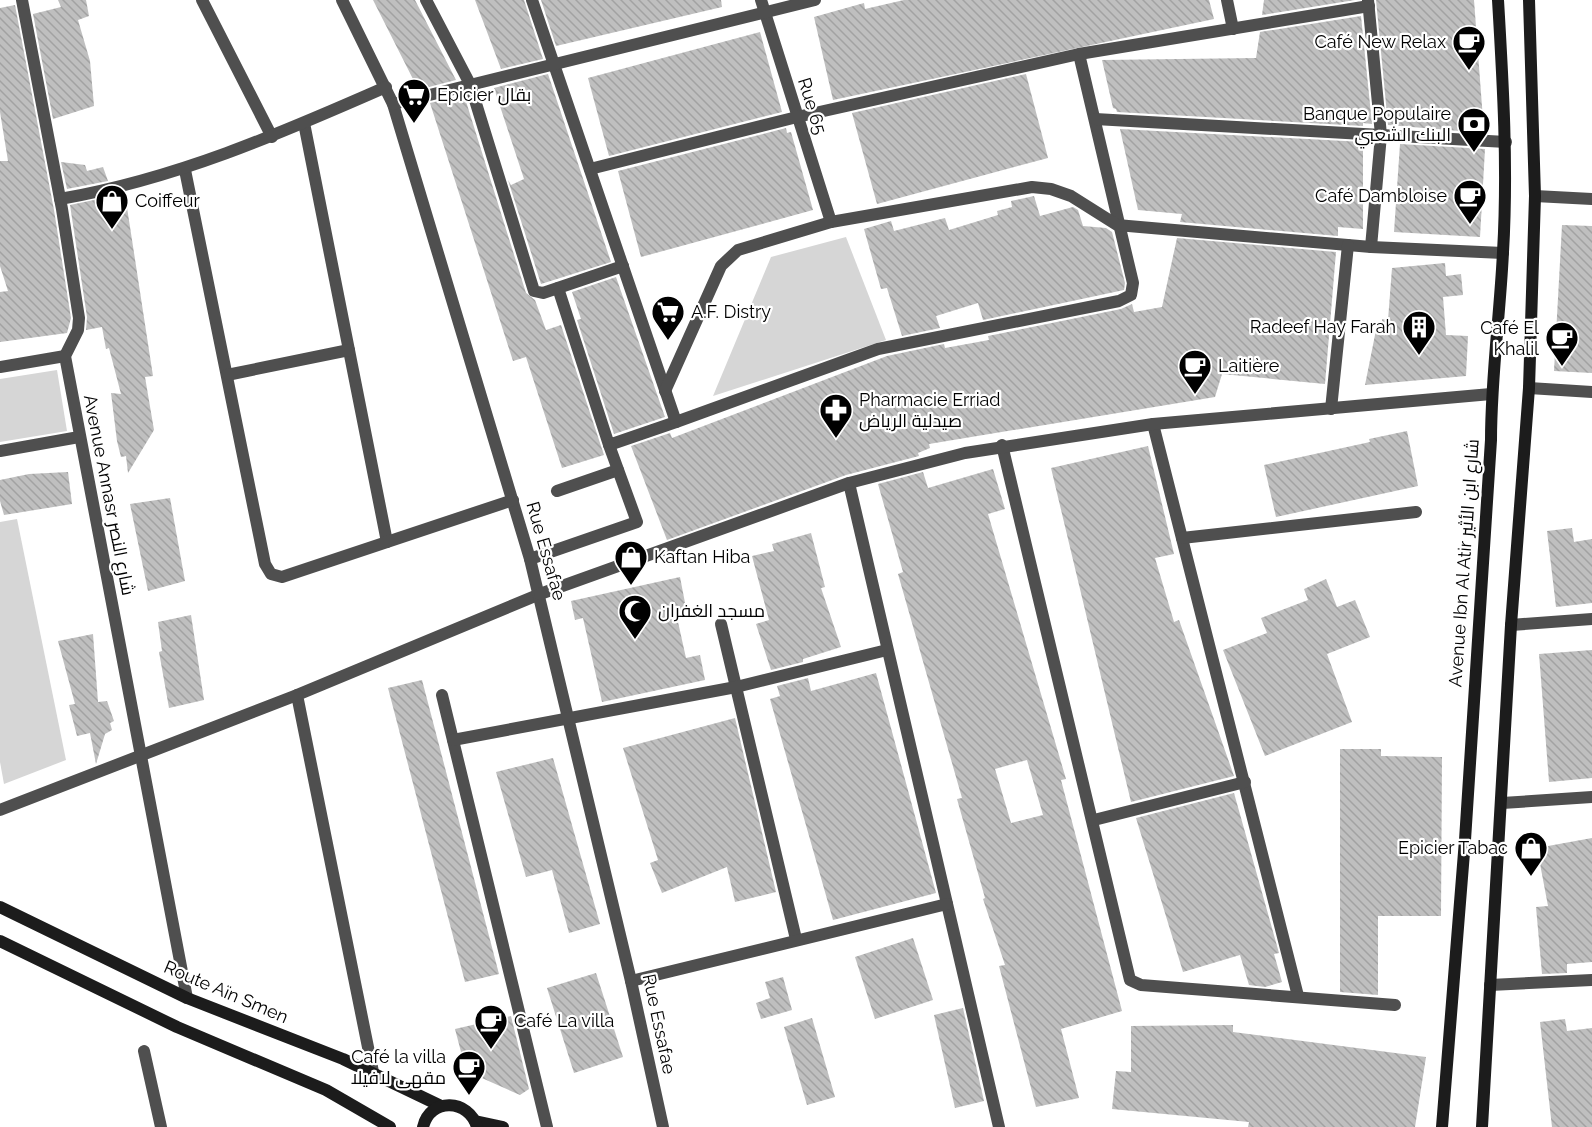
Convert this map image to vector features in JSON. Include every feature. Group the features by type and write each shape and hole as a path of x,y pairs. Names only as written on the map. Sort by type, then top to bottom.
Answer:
{"street":[{"path":"0,367 65,356 78,330 79,318 60,200 22,0"},
{"path":"202,0 272,137"},
{"name":"Rue Essafae","path":"342,0 393,104 540,594 663,1127"},
{"path":"426,0 470,84 533,288 540,293 623,266"},
{"path":"532,0 676,422"},
{"path":"393,104 553,64 763,6 815,0"},
{"path":"1227,0 1233,29"},
{"name":"Avenue Ibn Al Atir شارع ابن الأثير","path":"1442,1127 1465,840 1491,440 1491,394 1503,253 1506,142 1498,0"},
{"path":"1482,1127 1502,803 1510,625 1529,387 1535,195 1529,0"},
{"path":"590,169 797,117 1078,54 1233,29 1369,3 1381,135 1371,247"},
{"name":"Rue 65","path":"763,6 831,222"},
{"path":"609,445 878,349 1131,295 1133,283 1117,225 1095,119 1078,54"},
{"path":"60,200 185,170 272,137 386,87"},
{"path":"1095,119 1506,142"},
{"path":"304,123 387,542"},
{"path":"185,170 265,564 271,574 282,577 513,500"},
{"path":"665,391 721,266 729,256 752,244 831,222 1032,187 1051,189 1071,196 1117,225 1371,247 1503,253"},
{"path":"1535,195 1592,199"},
{"path":"1331,409 1348,245"},
{"path":"530,559 637,522 609,445 558,288"},
{"path":"227,375 349,350"},
{"name":"Avenue Annasr شارع النصر","path":"65,356 143,756 187,998"},
{"path":"1529,387 1592,392"},
{"path":"0,810 297,695 540,594 849,483 911,465 1002,445 1152,424 1491,394"},
{"path":"1152,424 1299,996"},
{"path":"0,451 79,437"},
{"path":"1002,445 1094,820 1129,977 1133,983 1395,1005"},
{"path":"557,491 618,470"},
{"path":"849,483 999,1127"},
{"path":"1182,538 1416,512"},
{"path":"1510,625 1592,619"},
{"path":"721,624 796,939"},
{"path":"453,740 736,687 887,650"},
{"path":"297,695 373,1072"},
{"path":"442,695 547,1127"},
{"path":"1094,820 1245,782"},
{"path":"1502,803 1592,797"},
{"path":"631,981 947,904"},
{"name":"Route Aïn Smen","path":"0,907 187,998 373,1072 441,1106 453,1105 464,1108 476,1124"},
{"path":"0,941 177,1027 326,1089 390,1127"},
{"path":"1490,985 1592,980"},
{"path":"144,1051 161,1127"},
{"path":"423,1127 431,1112 441,1106"},
{"path":"476,1124 503,1127"}],"shaded area":[{"path":"846,237 886,340 713,396 771,257"},
{"path":"57,370 67,431 0,442 0,379"},
{"path":"17,519 66,760 4,784 0,762 0,522"}],"building":[{"path":"58,0 86,0 89,16 78,20 90,61 94,106 53,119 33,14 61,7"},
{"path":"373,0 415,0 456,80 425,88 424,83 416,85"},
{"path":"475,0 524,0 543,59 501,69"},
{"path":"541,0 721,0 722,7 556,46"},
{"path":"904,0 1209,0 1214,19 833,100 814,17 864,3 865,9"},
{"path":"1264,0 1355,0 1262,15"},
{"path":"1376,0 1474,0 1484,133 1388,125"},
{"path":"15,5 54,210 71,318 67,333 0,342 0,292 8,291 0,266 0,161 8,161 0,112 0,8"},
{"path":"1361,16 1372,124 1363,123 1363,126 1117,112 1113,108 1102,60 1256,58 1260,32"},
{"path":"760,32 782,112 609,156 588,78"},
{"path":"548,74 611,262 541,284 508,180 511,185 524,179 494,88"},
{"path":"1026,74 1048,158 877,204 852,113"},
{"path":"464,95 526,293 535,300 546,330 561,325 604,455 562,468 526,357 513,361 430,103"},
{"path":"786,128 787,133 791,132 813,210 641,257 618,171"},
{"path":"1120,129 1363,142 1363,229 1338,227 1338,236 1180,222 1182,214 1138,210"},
{"path":"1400,144 1485,149 1480,237 1394,232"},
{"path":"61,162 85,165 87,171 103,167 108,181 67,189"},
{"path":"113,196 115,203 126,201 153,376 145,377 154,430 128,473 126,456 121,457 117,441 111,393 121,394 109,348 106,349 102,327 86,330 87,317 70,205"},
{"path":"1034,196 1040,216 1073,207 1078,210 1083,226 1106,228 1112,232 1125,283 1124,290 983,320 978,303 936,316 940,328 902,336 887,288 881,289 864,229 891,221 894,231 945,218 949,230 998,215 997,211 1012,207 1011,201"},
{"path":"1562,225 1592,226 1592,373 1554,371"},
{"path":"1177,238 1336,252 1325,384 1222,374 1215,397 929,444 930,448 918,453 919,456 846,475 667,540 631,446 670,433 672,438 887,356 944,344 945,348 989,340 988,336 1121,309 1132,304 1134,312 1162,307"},
{"path":"1445,263 1446,276 1461,274 1463,295 1443,297 1446,335 1468,336 1466,376 1365,385 1376,330 1383,330 1382,319 1388,320 1392,268"},
{"path":"616,277 665,417 614,434 577,320 581,319 572,292"},
{"path":"1407,431 1418,486 1276,517 1264,465 1370,442 1369,439"},
{"path":"1148,446 1174,554 1155,558 1174,622 1179,620 1234,776 1131,802 1051,468"},
{"path":"993,469 1005,509 988,514 1066,779 1061,780 1122,1011 1061,1029 1079,1098 1036,1107 999,966 1005,965 983,899 985,898 957,799 962,798 898,574 903,572 878,484 923,472 928,488","holes":["1027,760 1043,815 1011,823 995,769"]},
{"path":"68,472 72,504 4,515 0,501 0,480 29,474"},
{"path":"170,498 185,581 148,591 130,504"},
{"path":"1572,528 1574,542 1592,539 1592,603 1556,607 1547,531"},
{"path":"811,533 825,587 821,588 841,647 803,659 803,662 771,670 756,624 769,620 752,556 774,551 772,544"},
{"name":"مسجد الغفران","path":"680,577 686,608 676,613 686,658 700,655 705,680 602,702 583,618 575,620 571,601"},
{"path":"1326,579 1337,607 1355,600 1370,637 1327,654 1352,722 1265,756 1223,650 1267,633 1261,618 1308,600 1304,589"},
{"path":"191,615 204,700 169,708 159,652 162,651 158,622"},
{"path":"93,634 98,702 107,701 114,721 110,723 112,730 105,734 96,764 90,733 77,736 69,705 75,704 58,641"},
{"path":"1592,650 1592,778 1549,782 1539,654"},
{"path":"876,673 936,893 833,920 770,699 780,696 777,686 808,678 811,691"},
{"path":"422,680 499,974 465,982 388,688"},
{"path":"735,718 776,892 735,902 727,867 662,893 650,863 658,860 623,748"},
{"path":"1340,749 1381,749 1381,756 1442,757 1441,916 1378,916 1378,995 1340,992"},
{"path":"553,758 600,924 569,933 552,870 526,877 496,772"},
{"path":"1234,793 1279,953 1274,954 1282,982 1265,987 1249,985 1240,955 1183,972 1136,818"},
{"path":"1592,838 1592,962 1567,964 1567,973 1542,974 1536,907 1548,906 1537,848"},
{"path":"913,938 933,1000 875,1019 855,957"},
{"path":"596,973 623,1057 574,1073 547,988"},
{"path":"783,977 792,1010 761,1019 756,1003 770,998 765,982"},
{"path":"963,1008 984,1101 955,1108 934,1015"},
{"name":"Café La villa","path":"511,1016 529,1089 520,1095 466,1071 455,1029"},
{"path":"812,1018 835,1097 807,1105 784,1027"},
{"path":"1565,1019 1567,1031 1592,1028 1592,1127 1552,1127 1540,1022"},
{"path":"1233,1025 1233,1032 1426,1057 1415,1127 1248,1127 1249,1122 1112,1109 1116,1071 1131,1072 1131,1026"}],"place":[{"name":"Café New Relax","path":"1469,71"},
{"name":"Epicier بقال","path":"414,124"},
{"name":"Banque Populaire البنك الشعبي","path":"1474,153"},
{"name":"Café Dambloise","path":"1470,225"},
{"name":"Coiffeur","path":"112,230"},
{"name":"A.F. Distry","path":"668,341"},
{"name":"Radeef Hay Farah","path":"1419,356"},
{"name":"Café El Khalil","path":"1562,367"},
{"name":"Laitière","path":"1195,395"},
{"name":"Pharmacie Erriad صيدلية الرياض","path":"836,439"},
{"name":"Kaftan Hiba","path":"631,586"},
{"name":"مسجد الغفران","path":"635,640"},
{"name":"Epicier Tabac","path":"1531,877"},
{"name":"Café La villa","path":"491,1050"},
{"name":"Café la villa مقهى لافيلا","path":"469,1096"}]}
